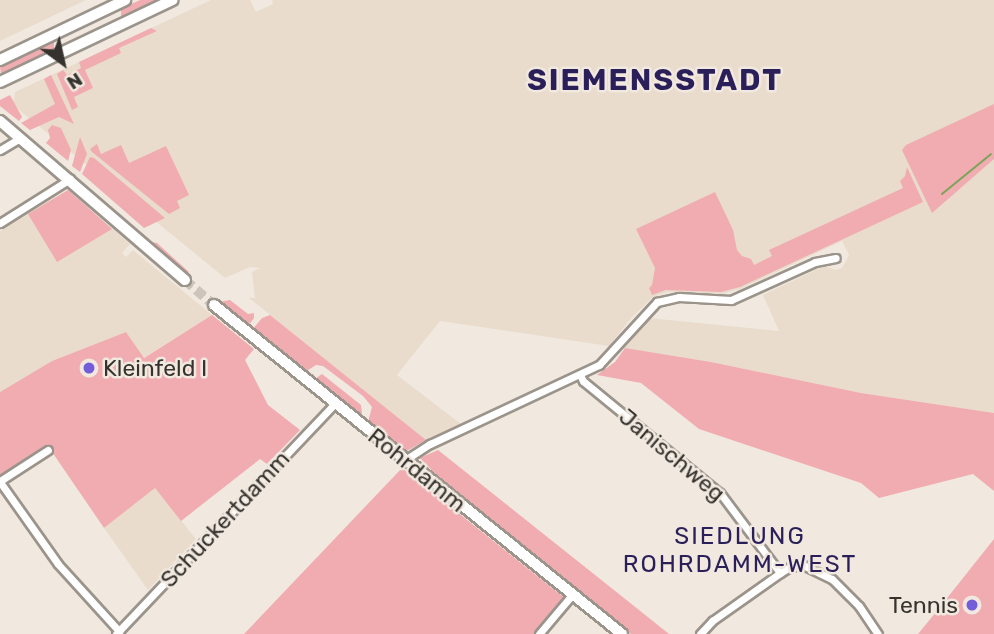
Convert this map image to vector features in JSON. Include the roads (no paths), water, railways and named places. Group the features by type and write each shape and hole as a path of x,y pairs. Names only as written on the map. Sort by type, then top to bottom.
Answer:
{"main road":[{"path":"0,60 125,0"},
{"path":"0,82 173,0"},
{"path":"0,121 186,280"},
{"name":"Rohrdamm","path":"214,305 622,634"}],"street":[{"path":"0,150 20,138"},
{"path":"0,223 70,179"},
{"path":"405,460 430,444 580,375 605,360 646,311 664,299 731,300 815,262 836,258"},
{"name":"Janischweg","path":"580,375 583,381 720,493 779,573"},
{"name":"Schuckertdamm","path":"117,633 334,404"},
{"path":"48,450 0,482 58,564 117,633"},
{"path":"700,634 712,621 779,573 795,565 819,570 859,606 878,634"},
{"path":"539,634 572,594"}],"waterway":[{"path":"942,194 991,154"}],"tunnel":[{"path":"185,280 214,305"}],"place":[{"name":"Kleinfeld I","path":"89,368"},
{"name":"Tennis","path":"972,605"}],"district":[{"name":"SIEMENSSTADT","path":"655,80"},
{"name":"SIEDLUNG ROHRDAMM-WEST","path":"740,551"}]}
